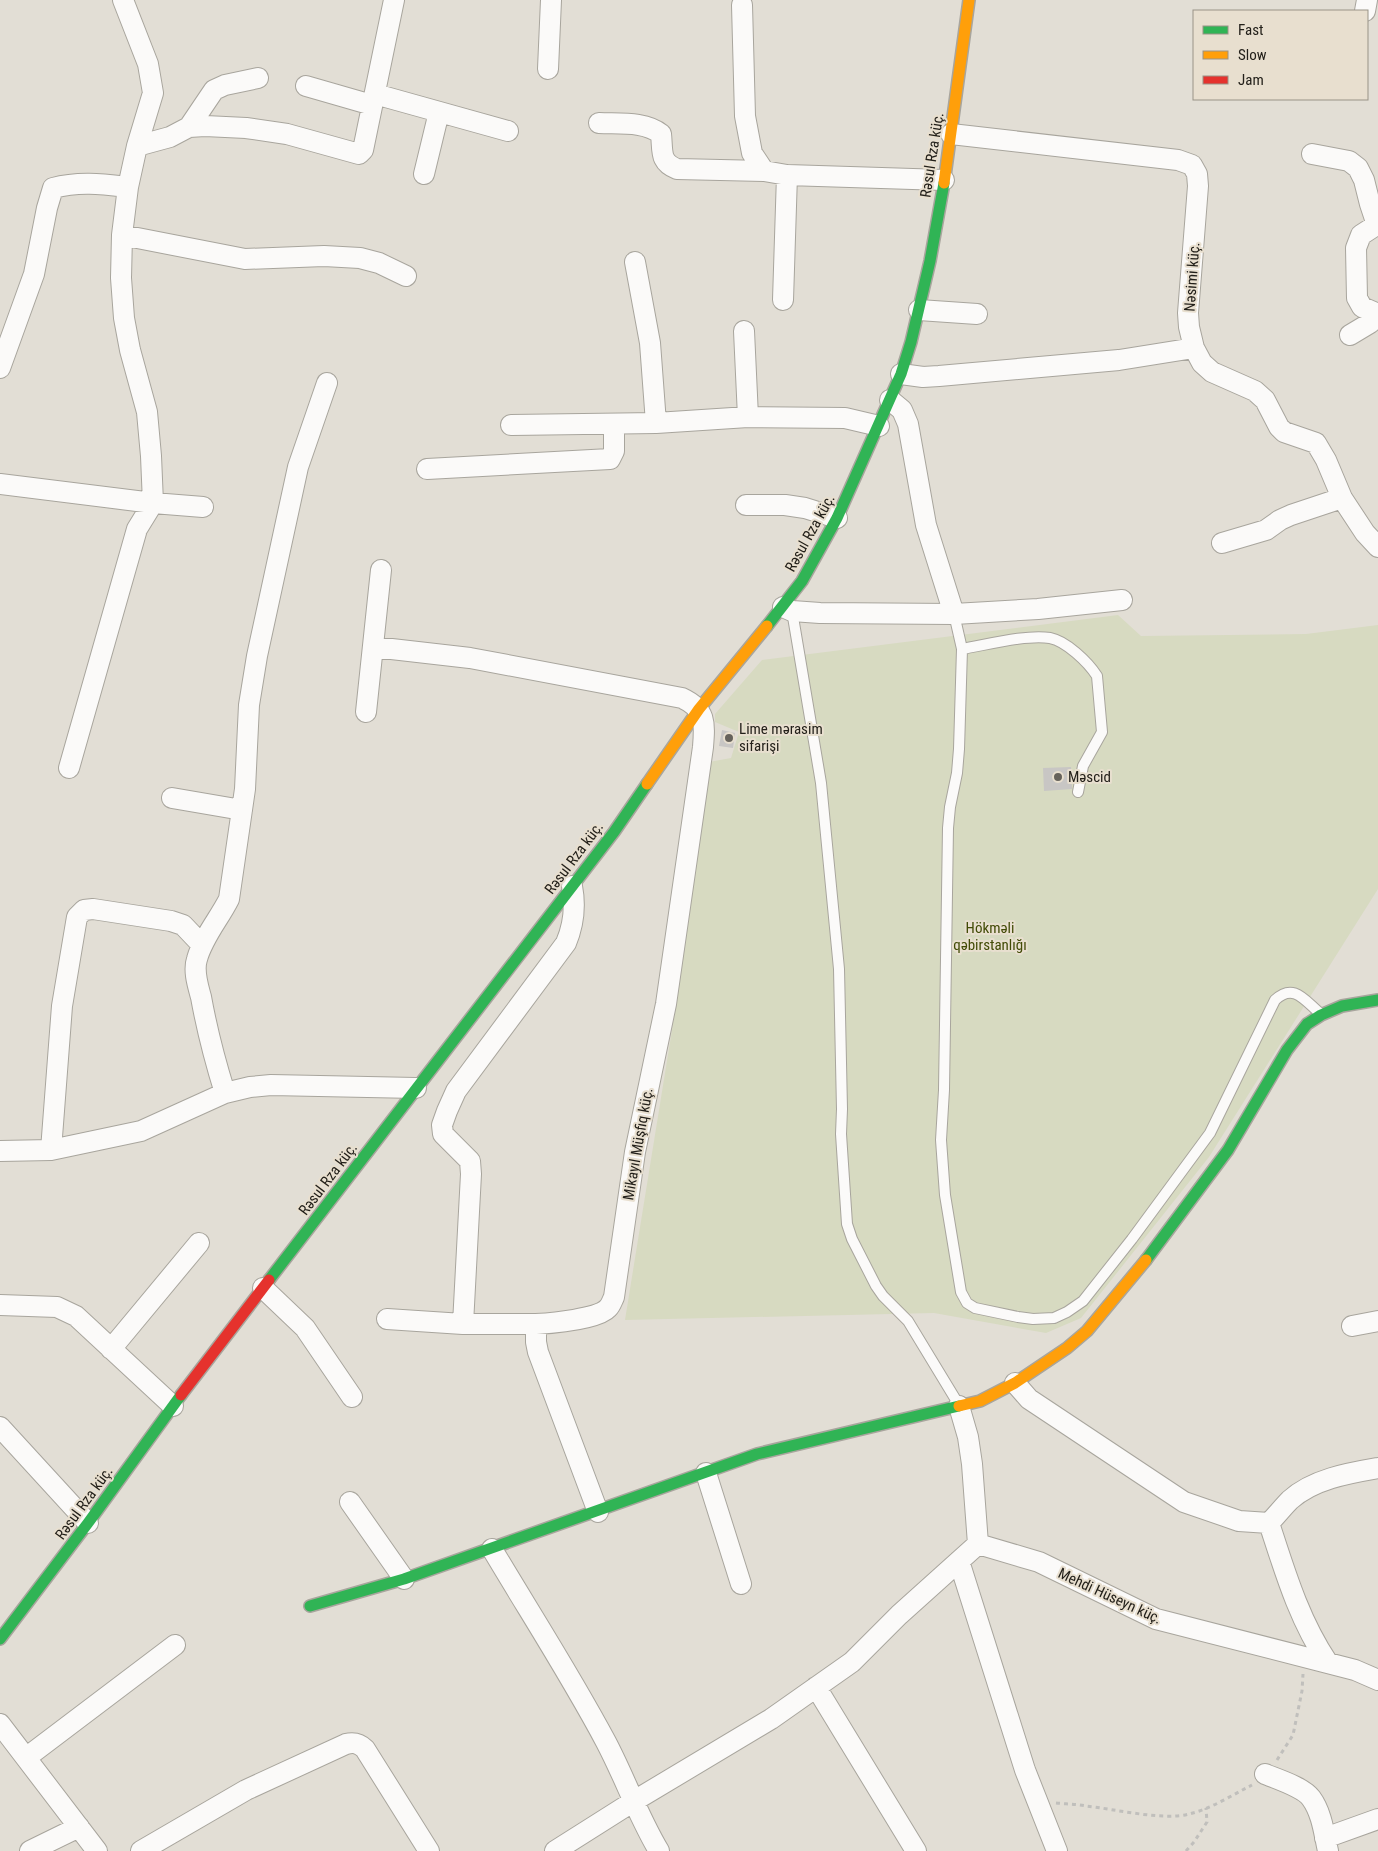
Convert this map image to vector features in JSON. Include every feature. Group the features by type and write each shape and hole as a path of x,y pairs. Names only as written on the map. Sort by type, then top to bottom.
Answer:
{"street":[{"path":"69,768 137,529 153,503 151,456 146,412 124,318 121,278 122,235 128,187 137,146 153,94 148,64 123,0"},
{"path":"137,146 170,137 189,127 205,126 246,128 287,134 359,154 363,150 394,0"},
{"path":"548,69 551,0"},
{"name":"Rəsul Rza küç.","path":"4,1625 88,1523 173,1406 614,832 699,709 787,609 837,518 901,374 919,310 930,261 951,134 969,0"},
{"path":"742,5 745,116 752,153 764,172"},
{"path":"189,127 214,90 225,85 258,78"},
{"path":"306,86 439,112 508,131"},
{"path":"424,174 439,112"},
{"path":"599,123 642,126 656,130 661,134 663,158 668,165 677,169 944,180"},
{"name":"Nəsimi küç.","path":"951,134 1178,160 1192,165 1197,174 1198,186 1188,313 1194,348 1202,363 1212,372 1255,391 1265,400 1284,432 1316,444 1326,460 1342,498 1365,533 1378,547"},
{"path":"1312,154 1348,162 1358,168 1364,180 1377,225 1361,235 1356,248 1357,298 1362,307 1378,315 1370,323 1350,335"},
{"path":"783,300 787,175"},
{"path":"0,368 34,274 47,208 53,188 70,183 128,187"},
{"path":"122,235 244,259 324,256 360,258 379,263 406,276"},
{"path":"635,262 650,343 656,423"},
{"path":"919,310 977,314"},
{"path":"744,331 748,417"},
{"path":"901,374 931,376 1119,360 1194,348"},
{"path":"225,1094 211,1048 197,977 196,962 202,945 229,899 242,810 249,705 257,656 298,467 327,383"},
{"path":"890,400 902,410 908,424 926,525 954,614"},
{"path":"511,425 656,423 748,417 845,418 879,426"},
{"path":"427,469 610,459 614,451 614,424"},
{"path":"0,484 153,503 202,507"},
{"path":"1222,542 1266,530 1291,515 1342,498"},
{"path":"746,505 785,505 805,508 837,518"},
{"path":"366,712 381,570"},
{"path":"787,609 820,613 954,614 1038,609 1122,600"},
{"path":"374,647 470,658 673,696 691,702 699,709"},
{"name":"Mikayıl Müşfiq küç.","path":"388,1319 463,1324 536,1324 600,1314 610,1307 614,1298 635,1152 669,984 703,747 703,718 699,709"},
{"path":"172,798 242,810"},
{"path":"463,1324 471,1174 470,1161 449,1142 444,1134 442,1125 456,1091 566,943 573,926 575,902 572,886"},
{"path":"51,1150 62,1006 77,917 84,910 93,910 171,921 183,925 202,945"},
{"path":"310,1606 404,1580 757,1454 959,1406 994,1395 1067,1348 1087,1330 1132,1280 1228,1150 1287,1050 1307,1024 1321,1015 1342,1006 1378,1000"},
{"path":"0,1151 51,1150 141,1131 225,1094 250,1087 271,1085 416,1088"},
{"path":"111,1349 198,1243"},
{"path":"263,1288 305,1328 352,1397"},
{"path":"0,1305 57,1307 76,1316 173,1406"},
{"path":"1352,1326 1378,1321"},
{"path":"536,1324 538,1352 598,1512"},
{"path":"1015,1383 1029,1398 1184,1502 1239,1521 1269,1523"},
{"path":"555,1851 771,1719 852,1662 899,1615 978,1544 972,1464 968,1437 959,1406"},
{"path":"0,1427 88,1523"},
{"path":"1269,1523 1292,1499 1312,1486 1343,1475 1378,1468"},
{"path":"706,1473 741,1584"},
{"path":"350,1502 404,1580"},
{"path":"1269,1523 1297,1606 1314,1642 1328,1663"},
{"name":"Mehdi Hüseyn küç.","path":"978,1544 1039,1562 1156,1619 1355,1670 1378,1680"},
{"path":"492,1549 605,1740 623,1774 646,1829 659,1851"},
{"path":"959,1561 1025,1770 1058,1851"},
{"path":"27,1757 174,1645"},
{"path":"816,1688 916,1851"},
{"path":"0,1724 97,1851"},
{"path":"141,1851 246,1790 353,1742 360,1744 365,1749 429,1851"},
{"path":"1265,1774 1292,1785 1310,1797 1322,1822 1327,1844 1378,1819"},
{"path":"30,1851 79,1827"}],"lane":[{"path":"787,609 821,783 839,969 841,1134 847,1224 852,1239 876,1286 883,1296 908,1320 959,1406"},
{"path":"954,614 962,649 959,749 948,828 944,1090 941,1140 945,1195 961,1292 966,1303 975,1308 1033,1319 1054,1318 1083,1301 1210,1134 1275,1000 1282,993 1298,994 1321,1015"},
{"path":"962,649 1032,638 1050,638 1063,643 1092,668 1097,676 1102,732 1083,766 1078,792"}],"path":[{"path":"1038,1802 1086,1805 1124,1812 1160,1815 1188,1814 1206,1808 1257,1783 1275,1763 1292,1735 1302,1691 1303,1657"},
{"path":"1186,1851 1207,1822 1206,1808"}],"green space":[{"name":"Hökməli qəbirstanlığı","path":"1118,615 1141,636 1306,634 1378,625 1378,889 1209,1157 1081,1318 1046,1333 934,1313 625,1320 672,1030 709,762 731,758 739,732 715,722 715,714 762,660"}],"building":[{"path":"722,730 735,733 733,748 719,746"},
{"path":"1071,767 1072,789 1044,791 1043,768"}],"traffic: fast":[{"path":"767,626 802,581 837,518 901,374 911,342 930,261 944,183"},
{"path":"269,1280 614,832 647,784"},
{"path":"1146,1260 1228,1150 1287,1050 1307,1024 1321,1015 1342,1006 1378,1000"},
{"path":"0,1639 88,1523 181,1395"},
{"path":"310,1606 404,1579 757,1454 959,1406"}],"traffic: slow":[{"path":"944,183 969,0"},
{"path":"647,784 699,709 767,626"},
{"path":"959,1406 980,1401 1015,1383 1067,1348 1087,1331 1146,1260"}],"traffic: jam":[{"path":"181,1395 269,1280"}],"place":[{"name":"Lime mərasim sifarişi","path":"729,738"},
{"name":"Məscid","path":"1058,777"}]}
